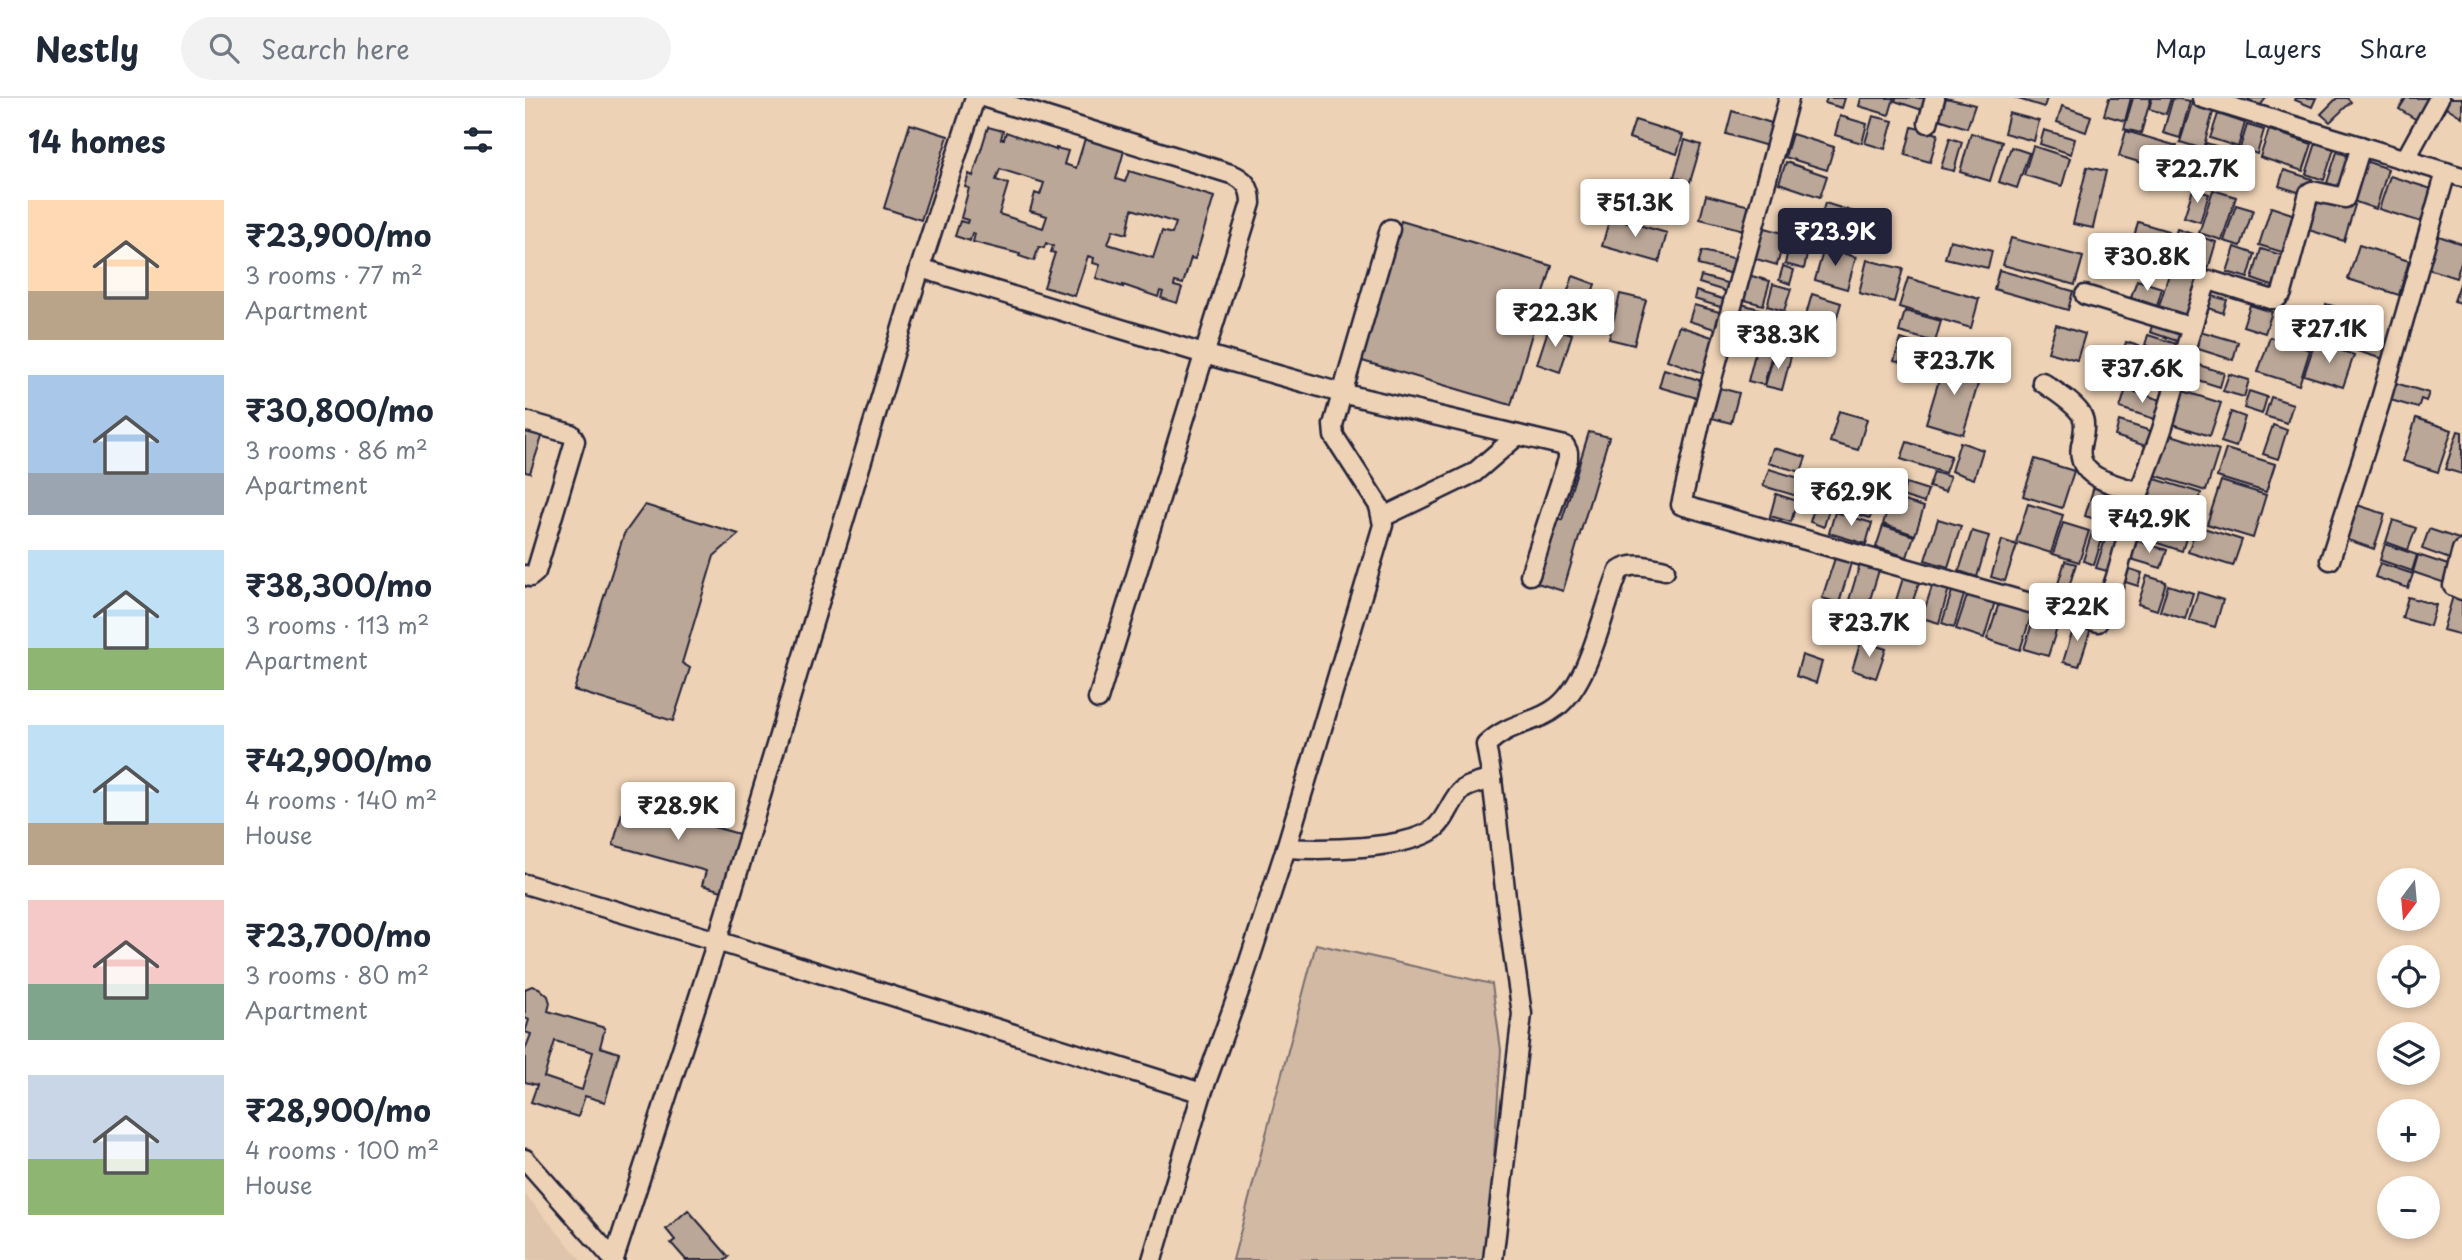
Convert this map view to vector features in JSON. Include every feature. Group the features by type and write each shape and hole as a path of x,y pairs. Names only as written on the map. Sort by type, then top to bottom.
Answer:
{"street":[{"path":"614,1260 717,941 920,268 975,98"},
{"path":"986,98 1231,174 1245,183 1251,194 1251,203 1098,699"},
{"path":"1789,98 1700,419 1681,505 2098,622 2121,559 2139,492 2163,426 2186,351 2190,327 2206,284 2209,281 2270,299 2278,297 2282,293 2309,193 2312,191 2345,198 2361,146"},
{"path":"1928,123 1935,98"},
{"path":"2203,98 2454,174 2330,560"},
{"path":"2405,160 2439,98"},
{"path":"1153,1260 1202,1093 1242,983 1286,848 1383,525 1379,506 1333,436 1341,393 1390,229"},
{"path":"920,268 1341,393 1565,446 1569,452 1565,470 1530,575"},
{"path":"2085,295 2190,327"},
{"path":"2042,382 2081,414 2084,432 2078,453 2084,467 2100,478 2139,492"},
{"path":"525,421 571,434 575,440 536,572 530,577 525,575"},
{"path":"1383,517 1474,473 1518,435"},
{"path":"2462,550 2453,586 2462,590"},
{"path":"1493,1260 1522,1014 1486,745 1501,732 1555,709 1570,693 1584,669 1619,571 1636,565 1665,570"},
{"path":"1286,848 1322,850 1389,843 1419,836 1440,823 1463,790 1492,779"},
{"path":"525,884 717,941 1202,1093"},
{"path":"525,1159 614,1260"}],"shaded area":[{"path":"1316,944 1492,984 1501,1050 1487,1260 1233,1260"},
{"path":"525,1194 581,1260 525,1260"}],"building":[{"path":"1827,98 1845,98 1842,108 1825,103"},
{"path":"1861,98 1894,98 1889,115 1859,106"},
{"path":"1896,98 1926,98 1922,110 1895,101"},
{"path":"1946,98 1975,105 1967,128 1939,119"},
{"path":"2015,98 2047,98 2044,107"},
{"path":"2109,98 2131,98 2125,121 2104,115"},
{"path":"2133,98 2151,98 2141,133 2124,129"},
{"path":"2152,98 2171,98 2166,114 2149,109"},
{"path":"2173,98 2190,101 2180,138 2163,133"},
{"path":"2247,98 2266,98 2259,107"},
{"path":"2316,98 2312,107 2295,100"},
{"path":"2337,98 2347,98 2351,102 2330,122 2321,114"},
{"path":"2406,98 2435,98 2420,122 2399,109"},
{"path":"2444,98 2462,98 2462,117 2441,104"},
{"path":"2192,103 2214,109 2203,149 2180,142"},
{"path":"2062,106 2091,116 2086,132 2057,122"},
{"path":"1732,111 1778,125 1771,147 1726,134"},
{"path":"2009,113 2039,121 2034,141 2004,133"},
{"path":"2218,114 2245,123 2238,147 2210,138"},
{"path":"1840,116 1867,124 1862,143 1835,135"},
{"path":"1873,116 1893,121 1885,149 1865,143"},
{"path":"1635,120 1683,135 1677,154 1629,138"},
{"path":"910,124 948,136 921,220 884,208"},
{"path":"2247,125 2264,130 2257,154 2240,148"},
{"path":"988,127 1003,131 1001,139 1004,139 1006,132 1056,150 1068,151 1064,164 1076,168 1087,132 1126,144 1116,179 1125,182 1129,171 1214,197 1195,259 1191,258 1183,284 1175,282 1174,286 1182,288 1177,303 1161,298 1163,292 1160,291 1158,297 1096,278 1100,265 1093,263 1094,258 1088,256 1075,296 1044,287 1055,253 1051,252 1053,246 1046,243 1044,248 1039,247 1034,261 1019,256 1020,254 973,242 975,234 972,233 970,241 955,236 960,221 967,223 968,220 961,218 969,188 965,187 969,174 973,176","holes":["1000,169 1044,183 1040,195 1035,193 1030,211 1047,216 1043,228 999,214 1008,184 996,180","1132,209 1176,223 1172,234 1162,231 1153,258 1108,244 1113,230 1127,234"]},
{"path":"1912,127 1938,134 1930,162 1905,155"},
{"path":"2044,130 2075,139 2071,154 2040,144"},
{"path":"2269,130 2312,144 2303,171 2260,157"},
{"path":"2126,131 2177,146 2169,171 2119,156"},
{"path":"1971,133 2002,142 1990,181 1960,172"},
{"path":"1792,134 1834,147 1827,170 1785,157"},
{"path":"1950,138 1962,142 1954,171 1941,168"},
{"path":"1685,140 1701,145 1690,182 1674,177"},
{"path":"2206,143 2245,155 2235,186 2214,179 2211,188 2194,183"},
{"path":"2316,143 2334,149 2324,180 2306,174"},
{"path":"2033,146 2070,158 2062,186 2024,175"},
{"path":"2011,147 2029,153 2017,188 1999,182"},
{"path":"2337,152 2356,158 2346,189 2327,183"},
{"path":"2365,161 2388,169 2376,209 2353,201"},
{"path":"1786,162 1827,176 1820,197 1779,183"},
{"path":"2087,167 2106,171 2093,228 2073,224"},
{"path":"2284,170 2312,179 2307,195 2279,186"},
{"path":"2390,176 2438,191 2428,224 2379,209"},
{"path":"1671,183 1688,188 1677,221 1661,215"},
{"path":"2193,189 2209,194 2200,222 2184,217"},
{"path":"2213,190 2236,197 2222,240 2199,233"},
{"path":"2320,194 2355,205 2344,241 2309,230"},
{"path":"1706,195 1754,207 1748,231 1700,219"},
{"path":"1825,203 1854,212 1845,242 1816,233"},
{"path":"2236,205 2253,210 2241,246 2224,241"},
{"path":"2271,207 2301,217 2289,254 2259,245"},
{"path":"1610,217 1667,233 1659,262 1602,246"},
{"path":"1401,221 1552,266 1511,405 1359,360"},
{"path":"2138,222 2168,231 2164,247 2134,237"},
{"path":"1762,227 1786,234 1777,265 1753,258"},
{"path":"2177,229 2216,242 2206,276 2166,263"},
{"path":"2433,234 2462,244 2462,259 2456,278 2422,267"},
{"path":"2011,238 2083,257 2075,285 2003,265"},
{"path":"1790,240 1809,245 1804,269 1785,264"},
{"path":"1950,240 1992,251 1988,268 1945,258"},
{"path":"2359,245 2409,261 2399,295 2348,279"},
{"path":"2235,247 2255,254 2248,278 2227,272"},
{"path":"1824,248 1856,257 1847,289 1815,280"},
{"path":"2261,249 2288,257 2278,288 2252,279"},
{"path":"1702,251 1737,259 1733,274 1698,265"},
{"path":"1867,260 1903,269 1894,302 1859,293"},
{"path":"1783,266 1794,270 1790,284 1779,280"},
{"path":"1999,270 2073,291 2068,310 1994,289"},
{"path":"2170,271 2201,281 2190,316 2159,306"},
{"path":"1748,275 1770,281 1763,305 1741,299"},
{"path":"1573,276 1595,284 1587,307 1565,299"},
{"path":"1701,276 1730,284 1728,292 1699,283"},
{"path":"1908,278 1979,299 1971,328 1899,307"},
{"path":"2462,278 2462,304 2454,301"},
{"path":"2137,280 2162,288 2157,306 2131,297"},
{"path":"1773,284 1791,289 1784,311 1767,306"},
{"path":"1696,291 1726,300 1724,308 1694,299"},
{"path":"1620,294 1646,300 1634,345 1609,339"},
{"path":"1812,294 1841,303 1827,351 1798,343"},
{"path":"2209,295 2227,300 2223,313 2205,307"},
{"path":"1738,303 1784,316 1775,347 1729,335"},
{"path":"2326,304 2353,312 2342,346 2316,338"},
{"path":"1694,305 1723,313 1718,330 1689,321"},
{"path":"2250,305 2272,312 2265,333 2243,326"},
{"path":"1905,311 1941,321 1935,342 1899,332"},
{"path":"2154,320 2187,331 2183,343 2150,332"},
{"path":"2056,325 2085,334 2077,360 2048,352"},
{"path":"1679,326 1715,338 1703,373 1667,360"},
{"path":"1549,327 1572,334 1560,372 1537,364"},
{"path":"2200,331 2238,342 2233,360 2195,348"},
{"path":"2348,334 2390,347 2386,360 2344,347"},
{"path":"2148,335 2186,347 2183,357 2145,345"},
{"path":"2270,337 2310,350 2299,385 2258,372"},
{"path":"1901,339 1932,349 1926,370 1894,361"},
{"path":"2126,342 2183,360 2173,389 2117,371"},
{"path":"2315,342 2354,355 2343,387 2304,375"},
{"path":"1757,346 1773,350 1764,385 1748,381"},
{"path":"1775,351 1791,356 1782,390 1765,386"},
{"path":"1945,360 1982,371 1963,434 1926,423"},
{"path":"2189,362 2224,373 2220,387 2185,376"},
{"path":"1664,369 1702,381 1697,398 1659,387"},
{"path":"2229,374 2249,380 2244,397 2223,391"},
{"path":"2392,382 2429,393 2426,401 2421,399 2418,408 2387,399"},
{"path":"1720,388 1739,393 1731,423 1712,418"},
{"path":"2126,389 2164,401 2158,420 2120,408"},
{"path":"2183,391 2221,403 2210,436 2173,424"},
{"path":"2249,391 2267,397 2262,414 2244,408"},
{"path":"2271,397 2293,404 2287,423 2265,416"},
{"path":"1839,411 1867,419 1858,450 1830,442"},
{"path":"2231,412 2245,417 2236,447 2221,442"},
{"path":"2416,418 2452,430 2438,472 2403,461"},
{"path":"2119,421 2157,433 2152,448 2115,436"},
{"path":"525,425 544,431 530,473 525,472"},
{"path":"2273,425 2287,430 2278,459 2263,454"},
{"path":"2458,431 2462,432 2462,474 2445,469"},
{"path":"1589,432 1609,437 1563,591 1537,583 1557,519 1562,520"},
{"path":"2168,434 2219,450 2206,491 2154,475"},
{"path":"1907,442 1951,456 1945,473 1901,459"},
{"path":"1960,442 1983,450 1974,479 1951,471"},
{"path":"1773,448 1806,457 1801,472 1768,463"},
{"path":"2226,449 2275,464 2266,492 2217,477"},
{"path":"2035,459 2074,471 2062,508 2023,496"},
{"path":"1769,469 1802,479 1797,496 1763,486"},
{"path":"1849,472 1883,482 1877,502 1843,492"},
{"path":"1934,472 1950,477 1945,492 1929,487"},
{"path":"2155,479 2201,493 2193,521 2146,508"},
{"path":"2221,481 2266,495 2253,538 2207,524"},
{"path":"1906,483 1928,490 1924,503 1902,496"},
{"path":"2095,483 2106,486 2095,519 2085,516"},
{"path":"1815,485 1846,494 1841,510 1810,501"},
{"path":"2109,486 2136,495 2126,528 2099,520"},
{"path":"1776,494 1797,501 1791,522 1770,516"},
{"path":"1848,495 1875,503 1870,518 1843,510"},
{"path":"1891,497 1924,507 1915,535 1883,524"},
{"path":"2028,504 2063,515 2051,553 2016,542"},
{"path":"2354,504 2385,514 2374,549 2342,538"},
{"path":"645,505 739,534 714,556 682,663 690,668 673,721 574,690 624,534"},
{"path":"1815,505 1829,509 1824,527 1810,522"},
{"path":"1835,512 1872,523 1866,544 1829,533"},
{"path":"2145,516 2189,529 2182,551 2139,537"},
{"path":"1938,519 1961,526 1948,567 1925,560"},
{"path":"2393,520 2416,528 2408,550 2386,542"},
{"path":"2063,523 2089,531 2079,562 2053,554"},
{"path":"1883,526 1914,536 1907,557 1876,547"},
{"path":"2197,526 2242,540 2233,566 2188,552"},
{"path":"2429,529 2462,540 2455,561 2422,549"},
{"path":"1972,531 1989,536 1977,577 1959,571"},
{"path":"2092,532 2103,536 2094,565 2083,561"},
{"path":"2106,537 2121,542 2111,572 2096,568"},
{"path":"2002,540 2017,545 2005,581 1991,577"},
{"path":"2137,541 2167,550 2161,568 2131,559"},
{"path":"2385,544 2417,555 2412,571 2380,560"},
{"path":"1836,555 1852,560 1839,603 1822,598"},
{"path":"2418,555 2454,567 2448,584 2413,572"},
{"path":"1861,561 1880,567 1868,606 1849,600"},
{"path":"2065,561 2076,564 2068,590 2057,587"},
{"path":"2380,563 2413,574 2408,588 2375,577"},
{"path":"2124,567 2142,573 2138,586 2119,580"},
{"path":"1904,575 1920,580 1907,618 1892,613"},
{"path":"2147,576 2166,582 2157,610 2138,604"},
{"path":"1934,580 1950,585 1939,623 1922,618"},
{"path":"1954,585 1966,589 1954,627 1942,623"},
{"path":"2168,585 2193,593 2185,619 2160,611"},
{"path":"2082,588 2102,594 2095,615 2076,609"},
{"path":"2455,589 2462,592 2462,635 2443,630"},
{"path":"1969,590 1996,598 1984,638 1956,629"},
{"path":"2198,592 2223,600 2215,627 2189,620"},
{"path":"2408,597 2436,605 2430,626 2402,618"},
{"path":"2000,600 2033,610 2020,650 1987,639"},
{"path":"2036,611 2060,619 2048,656 2024,649"},
{"path":"1822,612 1836,616 1830,634 1817,630"},
{"path":"2076,620 2092,625 2079,666 2063,662"},
{"path":"1861,641 1886,649 1876,678 1852,670"},
{"path":"1802,655 1822,662 1816,683 1796,676"},
{"path":"625,802 739,834 722,891 702,885 706,871 613,845"},
{"path":"532,986 539,988 548,996 548,1011 605,1028 600,1047 619,1053 605,1102 585,1096 578,1117 531,1102 537,1085 525,1082 525,1050 531,1034 525,1032 529,1020 525,1018 525,989","holes":["555,1041 593,1052 582,1090 544,1077"]},
{"path":"688,1210 729,1257 726,1260 686,1260 671,1243 675,1240 666,1229"}]}
